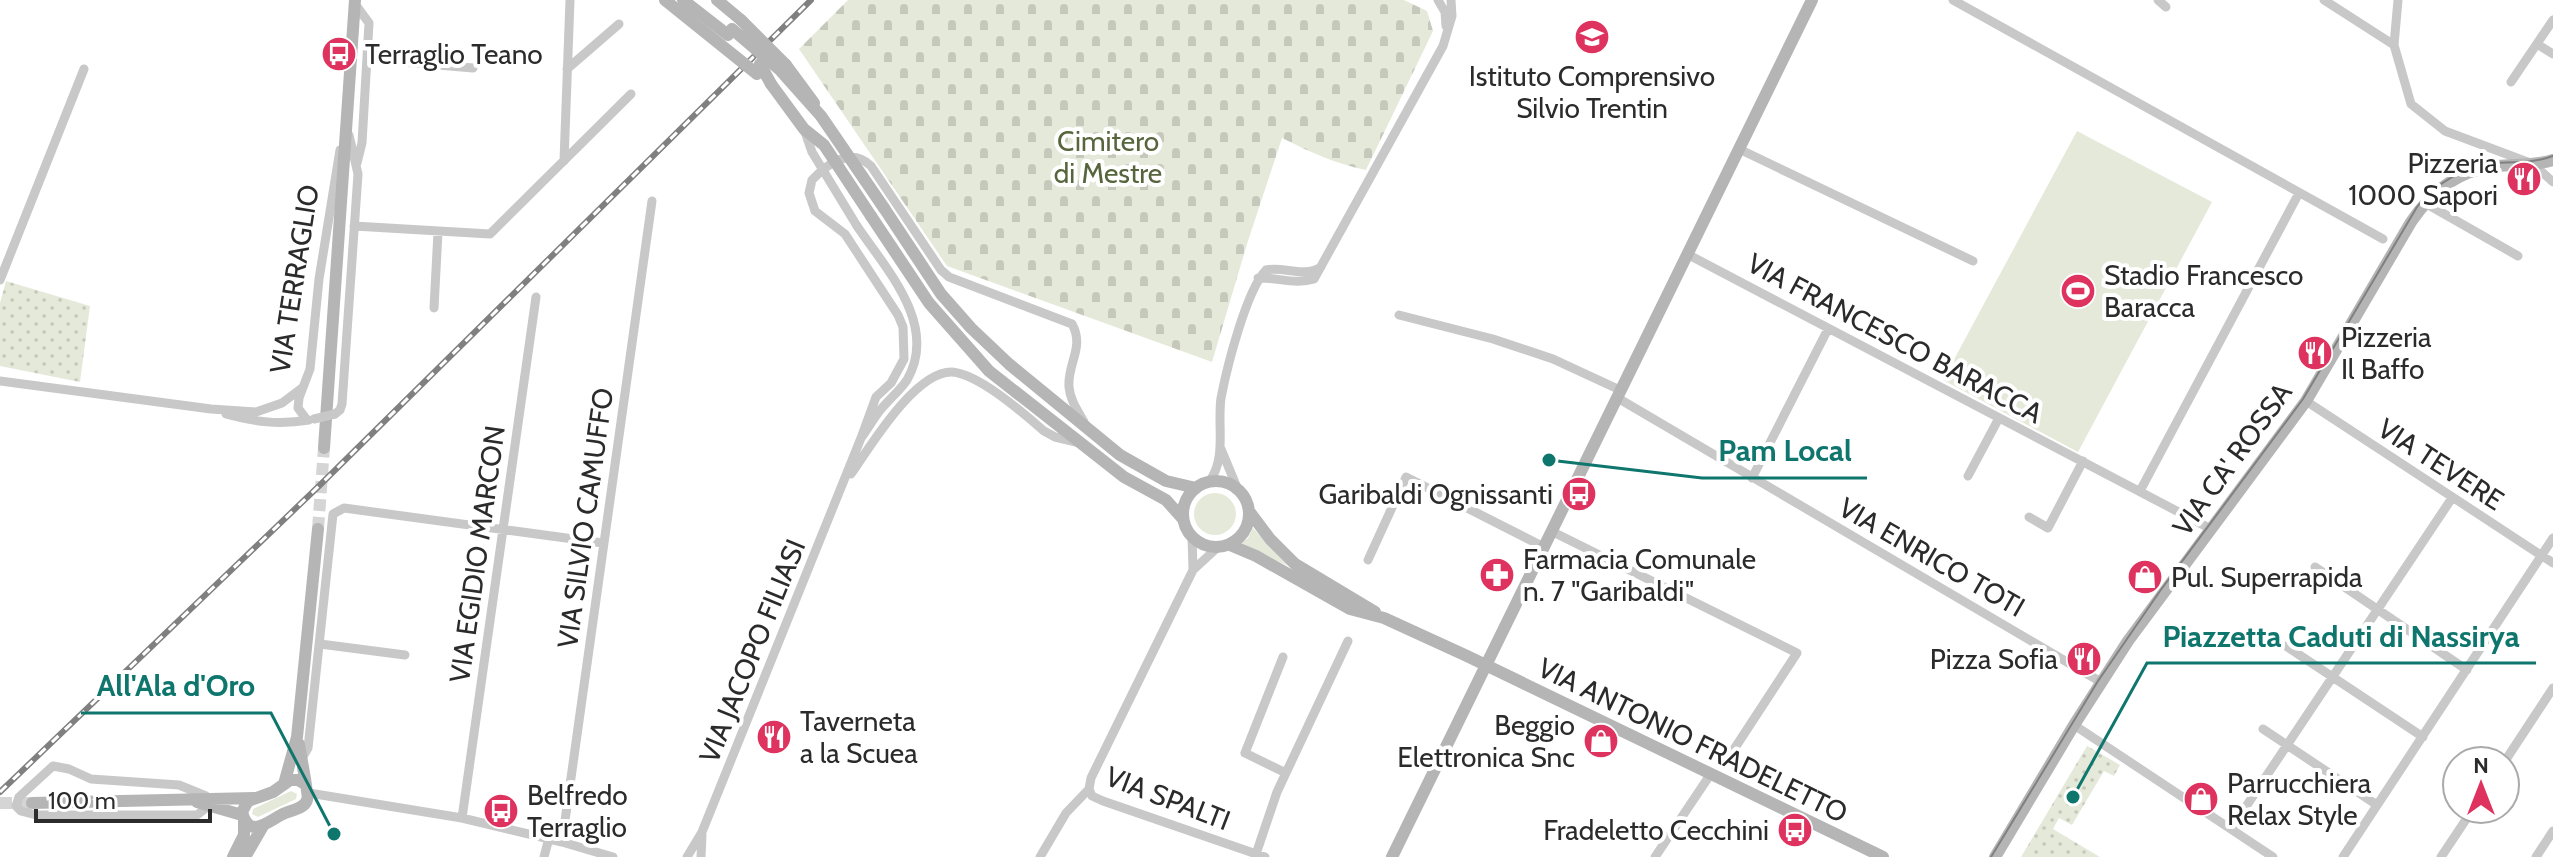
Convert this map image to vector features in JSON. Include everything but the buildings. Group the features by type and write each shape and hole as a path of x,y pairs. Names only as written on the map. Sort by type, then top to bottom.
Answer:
{"street":[{"path":"564,161 570,0"},
{"path":"665,0 771,84"},
{"path":"683,0 734,28 780,70 821,116"},
{"path":"696,0 786,65 941,294 971,328 1009,364 1120,455 1166,481 1196,488"},
{"path":"717,0 771,84 804,129 824,145 916,286 960,342 996,377 1077,442 1132,482 1166,500 1183,519 1192,537 1193,570"},
{"path":"1438,0 1446,18 1446,38"},
{"path":"1209,482 1217,469 1221,398 1248,299 1258,278 1273,277 1300,282 1314,279 1446,38 1452,16 1451,0"},
{"path":"1392,857 1812,0"},
{"path":"1953,0 2383,239"},
{"path":"2324,0 2394,45"},
{"path":"2398,0 2394,45 2411,104 2445,131 2533,164 2553,182"},
{"name":"VIA TERRAGLIO","path":"346,124 334,180 310,369 298,408 310,419 335,414 342,404 369,23 355,2"},
{"name":"VIA TERRAGLIO","path":"324,448 355,2"},
{"path":"2511,82 2553,20"},
{"path":"567,69 619,24"},
{"path":"2537,44 2553,54"},
{"path":"367,59 473,68"},
{"path":"0,280 84,69"},
{"path":"354,226 490,234 631,94"},
{"name":"VIA TERRAGLIO","path":"346,124 357,163"},
{"path":"804,129 812,152 908,306 918,339 912,369 905,383 861,438"},
{"path":"2485,168 2488,161 2486,146"},
{"path":"1739,149 1973,261"},
{"path":"842,487 876,397 898,372 904,359 905,344 898,315 845,234 815,211 810,202 812,180 847,156 855,156 871,166 941,270 949,277 1072,324 1078,348 1069,378 1069,390 1088,429"},
{"name":"VIA CA' ROSSA","path":"1995,857 2101,682 2162,593 2306,401 2425,203 2453,179 2485,168 2553,160"},
{"path":"2140,491 2299,193"},
{"name":"VIA SILVIO CAMUFFO","path":"562,842 652,201"},
{"path":"2425,203 2518,256"},
{"path":"434,308 438,232"},
{"name":"VIA FRANCESCO BARACCA","path":"1687,254 2211,529"},
{"name":"VIA EGIDIO MARCON","path":"462,818 536,297"},
{"name":"VIA ENRICO TOTI","path":"1399,315 1529,351 1618,394 1752,478 2101,682"},
{"path":"1752,478 1828,329"},
{"path":"842,487 890,417 923,384 943,373 953,372 976,380 1044,431 1077,442"},
{"path":"0,381 211,409 256,412 282,403 302,388"},
{"name":"VIA TEVERE","path":"2306,401 2553,563"},
{"path":"211,409 264,423 286,424 310,419"},
{"path":"1968,476 1999,418"},
{"path":"1220,446 1249,511 1270,539 1295,564 1384,618"},
{"path":"2029,517 2048,528 2083,461"},
{"path":"1368,560 1406,477 1544,547"},
{"path":"1183,519 1185,501 1196,488 1209,482 1230,484 1238,490"},
{"name":"VIA JACOPO FILIASI","path":"687,857 703,829 842,487"},
{"path":"2231,829 2452,498"},
{"path":"301,760 308,748 333,514 344,508 603,543"},
{"path":"1089,789 1091,778 1193,570 1245,531 1249,511"},
{"path":"284,784 297,737 318,529"},
{"path":"1551,531 1797,653 1727,760"},
{"path":"1192,537 1207,547 1223,546 1256,556 1350,609 1384,618"},
{"path":"2343,857 2553,538"},
{"path":"2315,567 2467,670"},
{"name":"VIA ANTONIO FRADELETTO","path":"1384,618 1883,857"},
{"path":"1260,855 1286,773 1348,641"},
{"path":"320,644 405,655"},
{"path":"2286,646 2423,737"},
{"path":"1283,657 1245,753 1286,773"},
{"path":"2516,745 2553,688"},
{"path":"2074,725 2273,857"},
{"path":"2263,729 2377,805"},
{"path":"245,857 263,826 303,806 307,789 297,737"},
{"path":"210,801 197,815 36,815 21,811 16,806 19,797 53,766 91,779 179,785 243,818 253,826 263,826"},
{"path":"1655,857 1710,775"},
{"path":"233,857 244,835 244,805 295,780 307,789 462,818 613,857"},
{"name":"VIA SPALTI","path":"1040,857 1066,813 1089,789 1092,796 1103,801 1260,855"},
{"path":"32,803 255,798"},
{"path":"2441,857 2462,825"},
{"name":"VIA JACOPO FILIASI","path":"701,857 703,829"},
{"path":"2536,857 2553,831"},
{"path":"544,857 549,838"}],"green space":[{"name":"Cimitero di Mestre","path":"848,0 1404,0 1427,11 1433,31 1366,170 1333,161 1282,138 1212,362 947,266 799,49"},
{"name":"Stadio Francesco Baracca","path":"2077,131 2212,202 2078,452 1943,380"},
{"path":"6,281 90,306 80,382 0,366 0,303"},
{"path":"1215,493 1230,499 1236,514 1230,529 1215,535 1200,529 1194,514 1200,499"},
{"path":"1253,528 1288,566 1241,543"},
{"path":"2087,746 2120,765 2114,776 2104,771 2072,825 2059,818 2053,829 2100,857 2021,857"},
{"path":"291,791 297,794 296,799 258,817 252,814 253,809"}],"tunnel":[{"path":"318,529 324,448"},
{"path":"0,803 32,803"}],"tram line":[{"path":"1991,857 2098,681 2160,591 2303,399 2417,207 2442,183 2462,172 2495,163 2532,161 2553,156"}],"railway":[{"path":"0,792 320,485 811,0"}],"place":[{"name":"Istituto Comprensivo Silvio Trentin","path":"1592,37"},
{"name":"Terraglio Teano","path":"339,54"},
{"name":"Pizzeria 1000 Sapori","path":"2524,179"},
{"name":"Stadio Francesco Baracca","path":"2078,291"},
{"name":"Pizzeria Il Baffo","path":"2315,353"},
{"name":"Pam Local","path":"1549,460"},
{"name":"Garibaldi Ognissanti","path":"1579,494"},
{"name":"Farmacia Comunale n. 7 \"Garibaldi\"","path":"1497,575"},
{"name":"Pul. Superrapida","path":"2145,577"},
{"name":"Pizza Sofia","path":"2084,659"},
{"name":"Taverneta a la Scuea","path":"774,737"},
{"name":"Beggio Elettronica Snc","path":"1601,741"},
{"name":"Piazzetta Caduti di Nassirya","path":"2073,797"},
{"name":"Parrucchiera Relax Style","path":"2201,799"},
{"name":"Belfredo Terraglio","path":"501,811"},
{"name":"Fradeletto Cecchini","path":"1795,830"},
{"name":"All'Ala d'Oro","path":"334,834"}]}
